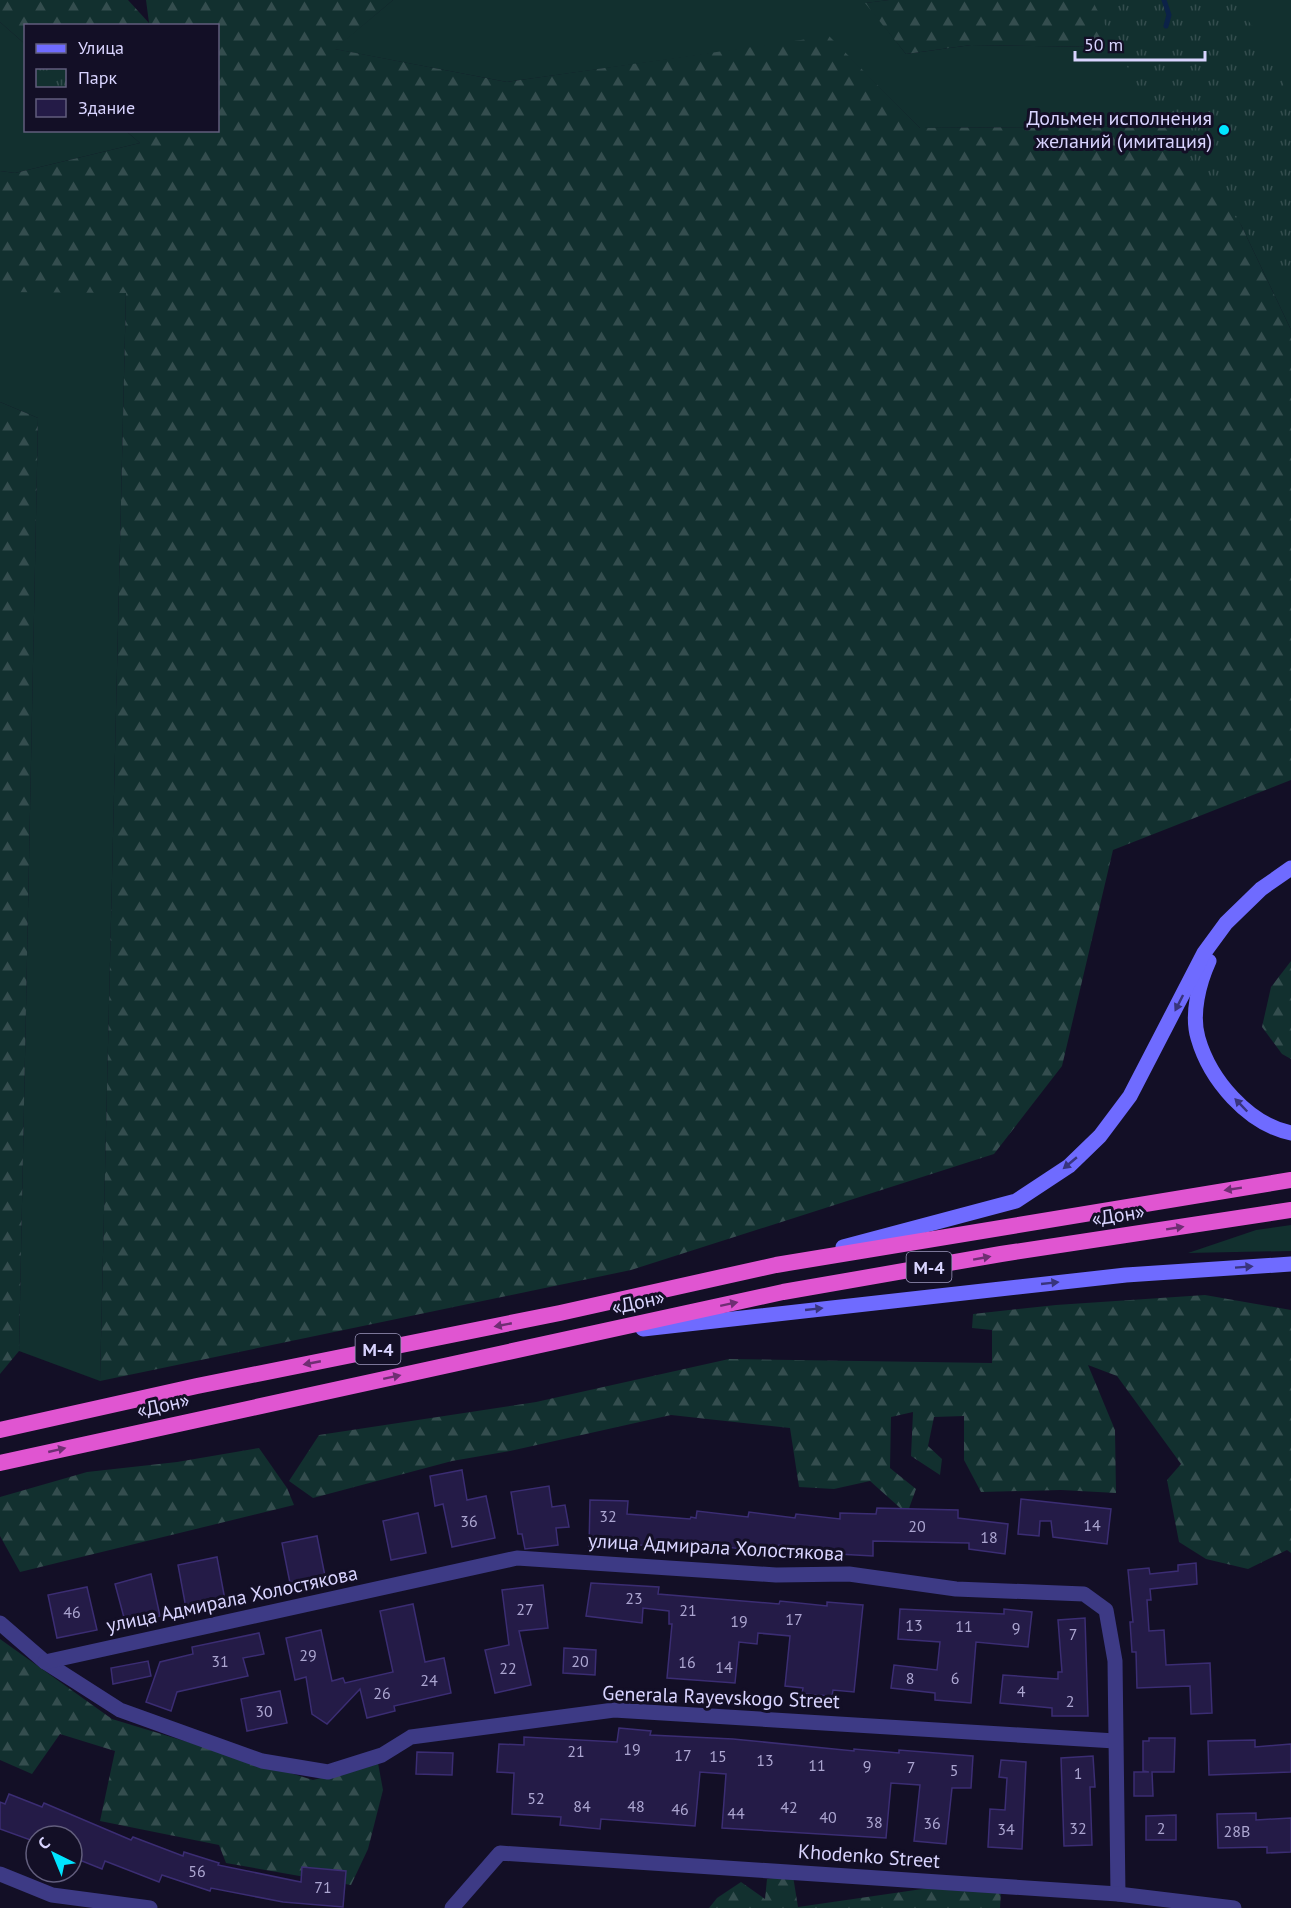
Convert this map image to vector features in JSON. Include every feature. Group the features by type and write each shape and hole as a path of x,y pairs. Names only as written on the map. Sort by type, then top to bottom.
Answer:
{"highway":[{"name":"«Дон»","path":"0,1430 196,1386 560,1313 776,1265 1291,1180"},
{"name":"«Дон»","path":"0,1463 783,1292 1001,1254 1291,1210"}],"main road":[{"path":"776,1265 1016,1201 1069,1166 1100,1136 1130,1096 1204,953 1226,922 1261,889 1291,868"},
{"path":"1261,889 1216,944 1204,973 1196,1007 1197,1037 1225,1088 1239,1103 1254,1118 1291,1133"},
{"path":"569,1339 730,1318 1103,1278 1291,1264"}],"street":[{"name":"улица Адмирала Холостякова","path":"45,1662 517,1558 776,1575 849,1574 956,1589 1084,1594 1106,1610 1115,1661 1118,1894"},
{"name":"Generala Rayevskogo Street","path":"0,1623 45,1662 120,1710 262,1761 328,1772 382,1755 411,1737 614,1710 1115,1741"},
{"name":"Khodenko Street","path":"452,1908 500,1853 1118,1894 1234,1908"},
{"path":"0,1874 52,1895 150,1908"}],"green space":[{"path":"0,0 128,0 149,23 146,0 393,0 335,49 507,82 829,36 920,128 1194,126 1291,330 1291,780 1113,850 1062,1066 994,1154 631,1270 100,1381 126,293 0,292 0,171 15,173 140,143 127,132 219,132 219,24 24,24 24,43 0,22"},
{"path":"393,0 889,0 866,3 906,54 971,45 1111,47 1191,64 1291,215 1291,330 1194,126 920,128 829,37 507,82 334,49"},
{"path":"889,0 1226,0 1191,64 1111,47 971,45 906,54 865,3"},
{"path":"1092,0 1233,0 1270,50 1291,103 1291,288 1148,106"},
{"path":"1226,0 1291,0 1291,127"},
{"path":"0,22 24,43 24,132 127,132 140,143 15,173 0,171"},
{"path":"0,292 126,292 100,1381 19,1351 38,418 0,402"},
{"path":"0,402 38,418 19,1351 0,1374"},
{"path":"1291,961 1291,1059 1282,1054 1262,1027 1271,987"},
{"path":"1291,1225 1291,1251 1188,1253 1256,1230"},
{"path":"1205,1295 1291,1310 1291,1553 1287,1550 1248,1569 1206,1559 1179,1542 1167,1480 1181,1464 1117,1376 1088,1365 1115,1430 1116,1493 1061,1490 981,1492 964,1460 964,1416 934,1417 928,1446 942,1459 940,1475 911,1456 913,1412 891,1417 890,1468 916,1489 907,1514 870,1481 834,1489 799,1487 790,1428 671,1415 510,1451 452,1461 313,1498 289,1481 319,1435 536,1402 729,1359 992,1363 992,1330 972,1328 973,1314 1056,1305"},
{"path":"259,1448 287,1488 294,1505 20,1572 0,1536 0,1497 87,1472 177,1462"},
{"path":"0,1639 112,1719 313,1780 378,1763 383,1790 368,1849 351,1885 226,1863 219,1845 100,1821 115,1751 60,1734 32,1774 0,1760"},
{"path":"793,1876 798,1907 936,1887 1001,1892 1000,1908 709,1908 717,1898 741,1882 765,1899 767,1879"}],"building":[{"path":"462,1470 467,1500 486,1496 495,1538 452,1547 443,1504 435,1506 430,1476"},
{"path":"549,1486 552,1507 565,1505 569,1527 556,1528 558,1545 525,1549 522,1534 518,1534 511,1492"},
{"path":"1021,1499 1111,1509 1107,1544 1053,1537 1051,1521 1040,1521 1039,1536 1018,1534"},
{"path":"590,1500 628,1501 627,1514 690,1519 691,1517 696,1518 697,1511 748,1517 749,1512 795,1518 796,1514 840,1519 840,1513 876,1514 877,1508 958,1510 958,1518 1008,1524 1005,1554 969,1549 969,1543 873,1541 873,1556 838,1554 839,1552 779,1545 778,1554 727,1547 726,1552 628,1544 628,1550 589,1548"},
{"path":"418,1513 426,1553 391,1560 383,1521"},
{"path":"317,1536 325,1576 290,1583 282,1543"},
{"path":"217,1557 225,1600 186,1608 178,1565"},
{"path":"1196,1563 1197,1584 1150,1589 1151,1600 1147,1600 1149,1631 1164,1630 1166,1665 1210,1663 1212,1713 1191,1714 1190,1686 1137,1688 1136,1652 1132,1652 1130,1622 1133,1622 1128,1570 1149,1568 1150,1574 1178,1571 1178,1565"},
{"path":"151,1574 160,1616 126,1625 115,1584"},
{"path":"591,1583 659,1587 658,1594 779,1604 780,1601 827,1606 827,1602 863,1605 854,1692 833,1690 832,1696 802,1694 803,1688 785,1686 790,1636 758,1633 757,1644 739,1642 735,1683 667,1678 672,1624 669,1624 669,1611 643,1608 642,1623 586,1616"},
{"path":"543,1585 548,1628 519,1631 531,1685 495,1693 485,1650 509,1645 502,1590"},
{"path":"87,1587 97,1630 57,1638 48,1595"},
{"path":"413,1604 425,1662 444,1658 451,1693 394,1706 395,1711 367,1718 360,1689 327,1724 312,1714 306,1677 295,1680 286,1638 321,1630 332,1681 343,1678 345,1683 393,1672 380,1611"},
{"path":"900,1609 1004,1614 1004,1609 1032,1612 1028,1647 976,1642 971,1703 935,1700 935,1693 891,1688 894,1665 937,1670 940,1642 898,1639"},
{"path":"1085,1618 1088,1716 1052,1716 1052,1708 1000,1703 1003,1675 1058,1679 1058,1672 1062,1672 1058,1620"},
{"path":"259,1633 264,1654 243,1658 248,1676 177,1692 171,1711 146,1702 160,1662 193,1654 192,1647"},
{"path":"564,1648 596,1650 595,1675 563,1673"},
{"path":"148,1661 151,1676 113,1684 111,1668"},
{"path":"280,1691 287,1723 247,1731 241,1699"},
{"path":"619,1728 651,1731 650,1735 733,1739 854,1751 854,1749 899,1753 899,1750 973,1756 971,1788 952,1788 946,1844 914,1841 920,1785 891,1783 886,1838 722,1828 726,1774 700,1772 695,1826 601,1819 600,1829 560,1825 561,1817 512,1814 514,1773 497,1772 499,1744 524,1745 524,1737 617,1742"},
{"path":"1149,1738 1175,1738 1174,1772 1152,1772 1153,1796 1134,1796 1134,1772 1149,1772 1143,1771 1143,1741 1149,1741"},
{"path":"1255,1740 1255,1747 1291,1744 1291,1772 1209,1775 1208,1741"},
{"path":"417,1752 453,1753 452,1775 416,1774"},
{"path":"1093,1756 1095,1787 1090,1787 1092,1845 1064,1846 1061,1758"},
{"path":"1001,1760 1026,1762 1022,1849 988,1847 990,1809 1005,1810 1007,1778 999,1777"},
{"path":"9,1794 42,1807 44,1803 131,1840 133,1837 183,1856 184,1852 219,1863 218,1865 301,1882 302,1867 346,1871 343,1907 283,1902 211,1888 210,1891 162,1875 159,1882 105,1861 102,1869 84,1862 84,1824 24,1824 24,1838 0,1829 0,1802 5,1804"},
{"path":"1256,1813 1256,1820 1291,1818 1291,1852 1267,1853 1267,1847 1218,1848 1217,1814"},
{"path":"1176,1815 1176,1840 1146,1840 1146,1816"}],"waterway":[{"path":"1164,0 1169,15 1166,26"}],"place":[{"name":"Дольмен исполнения желаний (имитация)","path":"1224,130"}]}
